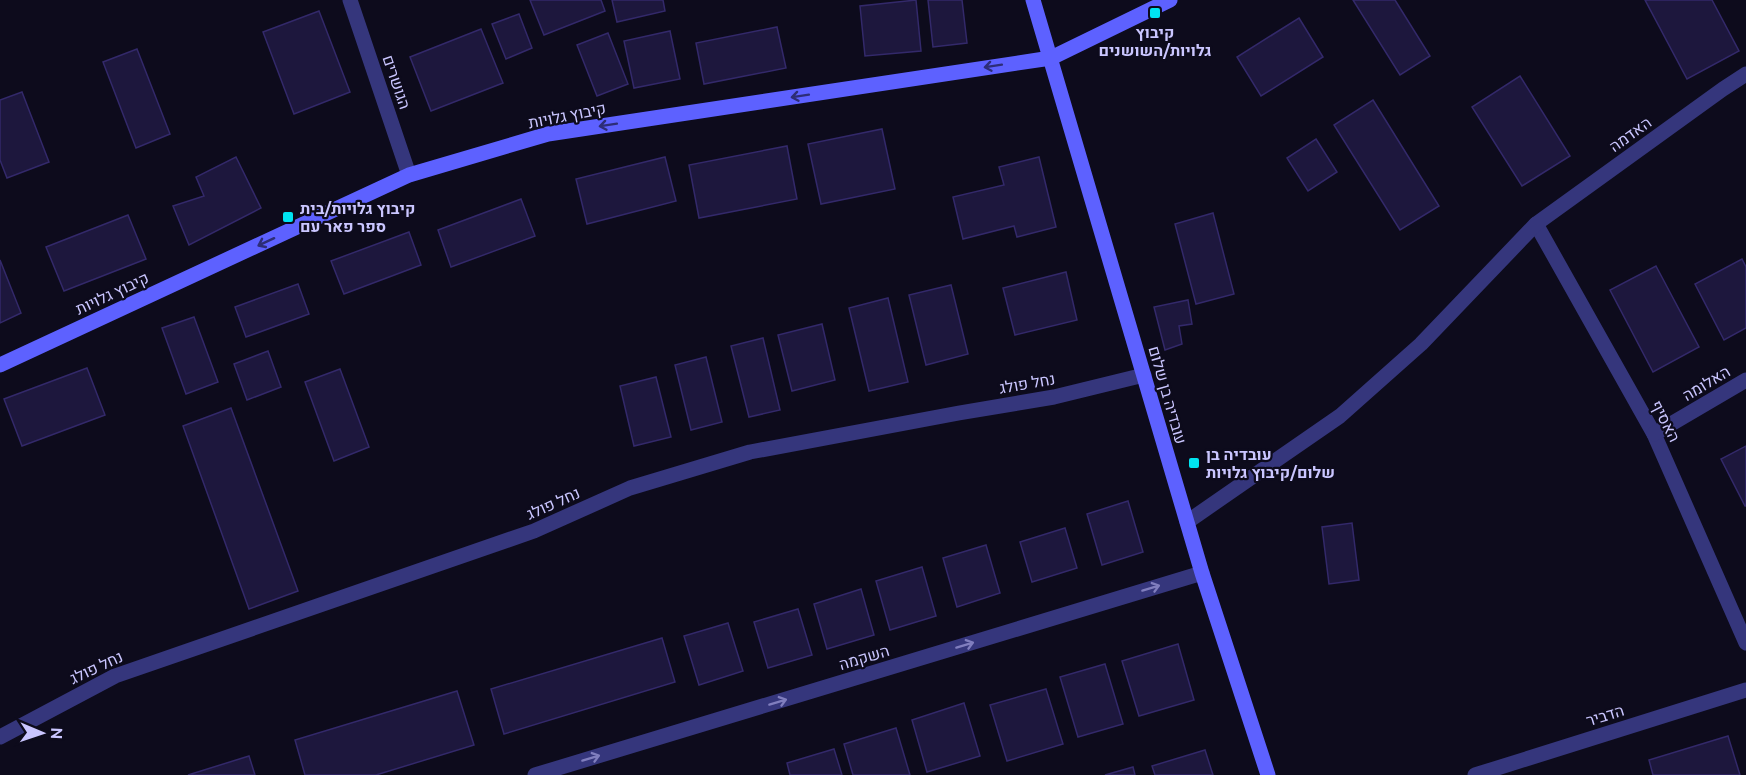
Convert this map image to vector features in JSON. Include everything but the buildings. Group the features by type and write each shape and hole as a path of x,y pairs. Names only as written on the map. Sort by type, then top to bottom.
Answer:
{"street":[{"name":"הגושרים","path":"350,0 409,176"},
{"name":"עובדיה בן שלום","path":"1033,0 1202,573 1268,775"},
{"name":"קיבוץ גלויות","path":"0,365 409,176 548,134 1051,58 1170,0"},
{"name":"האדמה","path":"1187,522 1340,416 1421,344 1536,224 1746,74"},
{"name":"האסיף","path":"1536,224 1654,434 1746,644"},
{"name":"נחל פולג","path":"0,737 115,676 534,531 630,488 750,452 1054,397 1144,375"},
{"name":"האלומה","path":"1654,434 1746,380"},
{"name":"השקמה","path":"535,775 1202,573"},
{"name":"הדביר","path":"1475,775 1746,690"}],"place":[{"name":"קיבוץ גלויות/השושנים","path":"1155,13"},
{"name":"קיבוץ גלויות/בית ספר פאר עם","path":"288,217"},
{"name":"עובדיה בן שלום/קיבוץ גלויות","path":"1194,463"}]}
